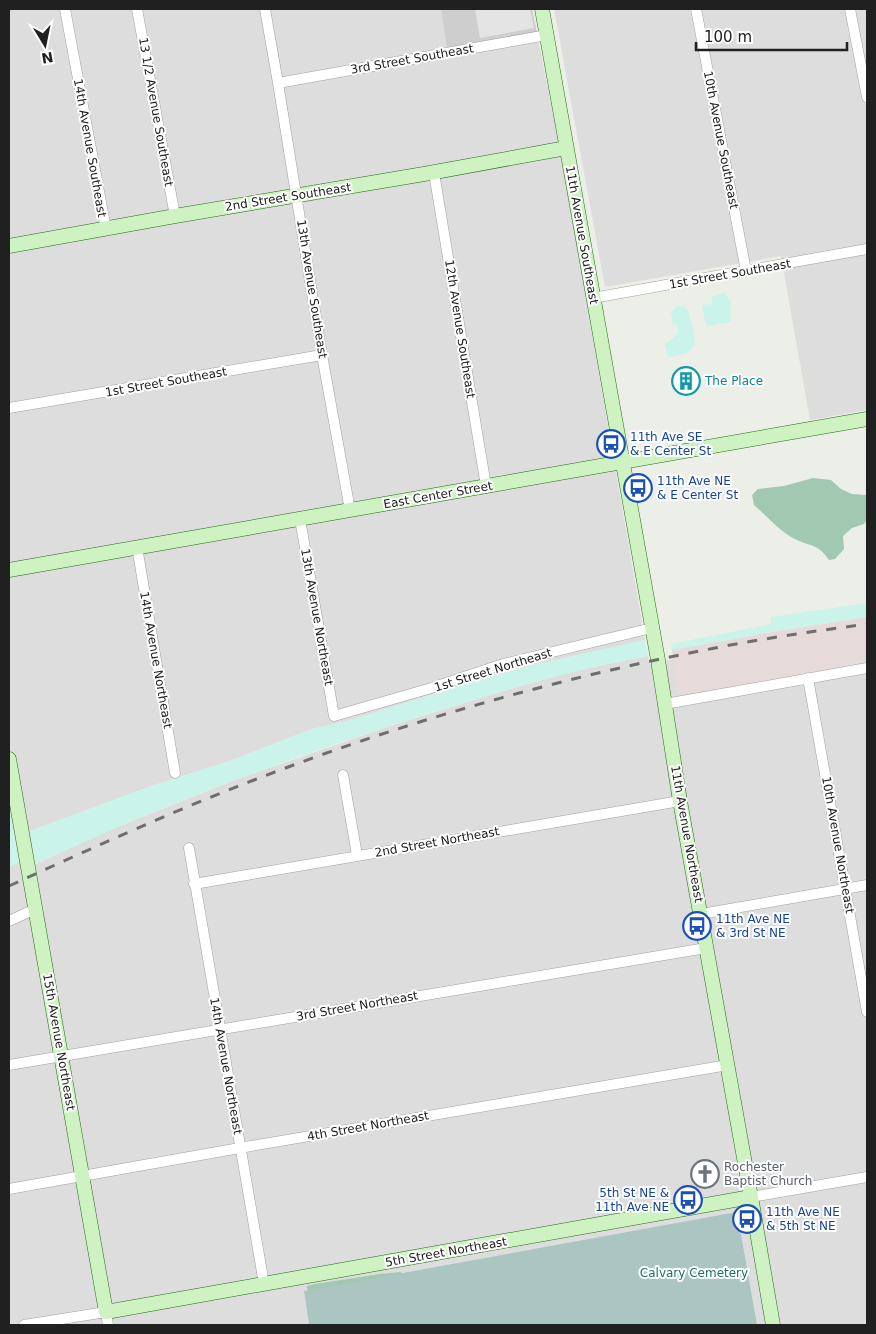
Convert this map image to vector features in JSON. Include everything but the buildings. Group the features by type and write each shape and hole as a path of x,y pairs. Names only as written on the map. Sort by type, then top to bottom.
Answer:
{"street":[{"name":"14th Avenue Southeast","path":"65,9 106,229"},
{"name":"13 1/2 Avenue Southeast","path":"137,9 174,216"},
{"name":"13th Avenue Southeast","path":"265,9 322,355 350,510"},
{"name":"11th Avenue Southeast","path":"542,9 623,462"},
{"name":"10th Avenue Southeast","path":"696,9 746,272"},
{"path":"850,9 867,96"},
{"name":"3rd Street Southeast","path":"278,83 547,35"},
{"name":"2nd Street Southeast","path":"9,246 174,216 434,173 566,148"},
{"name":"12th Avenue Southeast","path":"434,173 486,486"},
{"name":"1st Street Southeast","path":"594,298 867,250"},
{"name":"1st Street Southeast","path":"9,408 322,355"},
{"name":"East Center Street","path":"9,570 867,419"},
{"name":"11th Avenue Northeast","path":"623,462 680,801 773,1325"},
{"name":"13th Avenue Northeast","path":"300,519 334,716"},
{"name":"14th Avenue Northeast","path":"136,547 176,773"},
{"name":"1st Street Northeast","path":"334,716 428,689 503,664 652,628"},
{"path":"665,704 867,668"},
{"name":"10th Avenue Northeast","path":"808,678 867,1012"},
{"name":"15th Avenue Northeast","path":"9,759 107,1319"},
{"path":"343,775 357,855"},
{"name":"2nd Street Northeast","path":"194,884 680,801"},
{"name":"14th Avenue Northeast","path":"188,848 264,1284"},
{"path":"701,914 867,885"},
{"path":"9,921 35,909"},
{"name":"3rd Street Northeast","path":"9,1065 706,948"},
{"name":"4th Street Northeast","path":"9,1190 241,1148 728,1065"},
{"name":"5th Street Northeast","path":"24,1325 107,1319 264,1284 867,1177"}],"shaded area":[{"path":"9,9 532,9 561,154 645,640 528,666 351,720 312,729 227,762 154,785 30,831 36,864 105,832 232,781 390,726 520,686 583,669 648,656 650,664 674,659 680,696 867,664 867,1325 756,1325 400,1272 308,1286 308,1290 304,1291 309,1325 9,1325 9,867 19,862 9,806"},
{"path":"441,9 532,9 537,33 447,48"},
{"path":"475,9 530,9 534,28 480,38"},
{"path":"554,9 867,9 867,410 810,420 781,256 605,287"},
{"path":"725,293 731,302 731,322 706,326 702,305 712,304 712,296"},
{"path":"678,306 688,310 694,341 690,351 682,355 668,357 665,343 678,333 677,324 673,325 671,313"},
{"path":"867,603 867,617 672,650 671,644 771,624 771,617"},
{"path":"867,617 867,664 680,696 672,650"},
{"path":"645,640 648,656 591,668 507,690 328,746 234,780 154,812 35,864 30,831 154,785 227,762 312,729 351,720 528,666"},
{"path":"9,806 19,862 9,867"}],"green space":[{"path":"813,478 831,480 841,489 852,494 867,495 867,520 864,524 852,528 843,536 844,549 835,559 829,560 821,550 788,535 754,505 752,495 758,489 784,486"},
{"name":"Calvary Cemetery","path":"737,1212 757,1325 309,1325 304,1291"},
{"path":"400,1272 408,1275 308,1295 307,1286 315,1284"}],"railway":[{"path":"9,886 223,792 310,759 424,721 539,688 656,660 753,641 867,624"}],"place":[{"name":"The Place","path":"686,381"},
{"name":"11th Ave SE & E Center St","path":"611,444"},
{"name":"11th Ave NE & E Center St","path":"638,488"},
{"name":"11th Ave NE & 3rd St NE","path":"697,926"},
{"name":"Rochester Baptist Church","path":"705,1174"},
{"name":"5th St NE & 11th Ave NE","path":"688,1200"},
{"name":"11th Ave NE & 5th St NE","path":"747,1219"}]}
